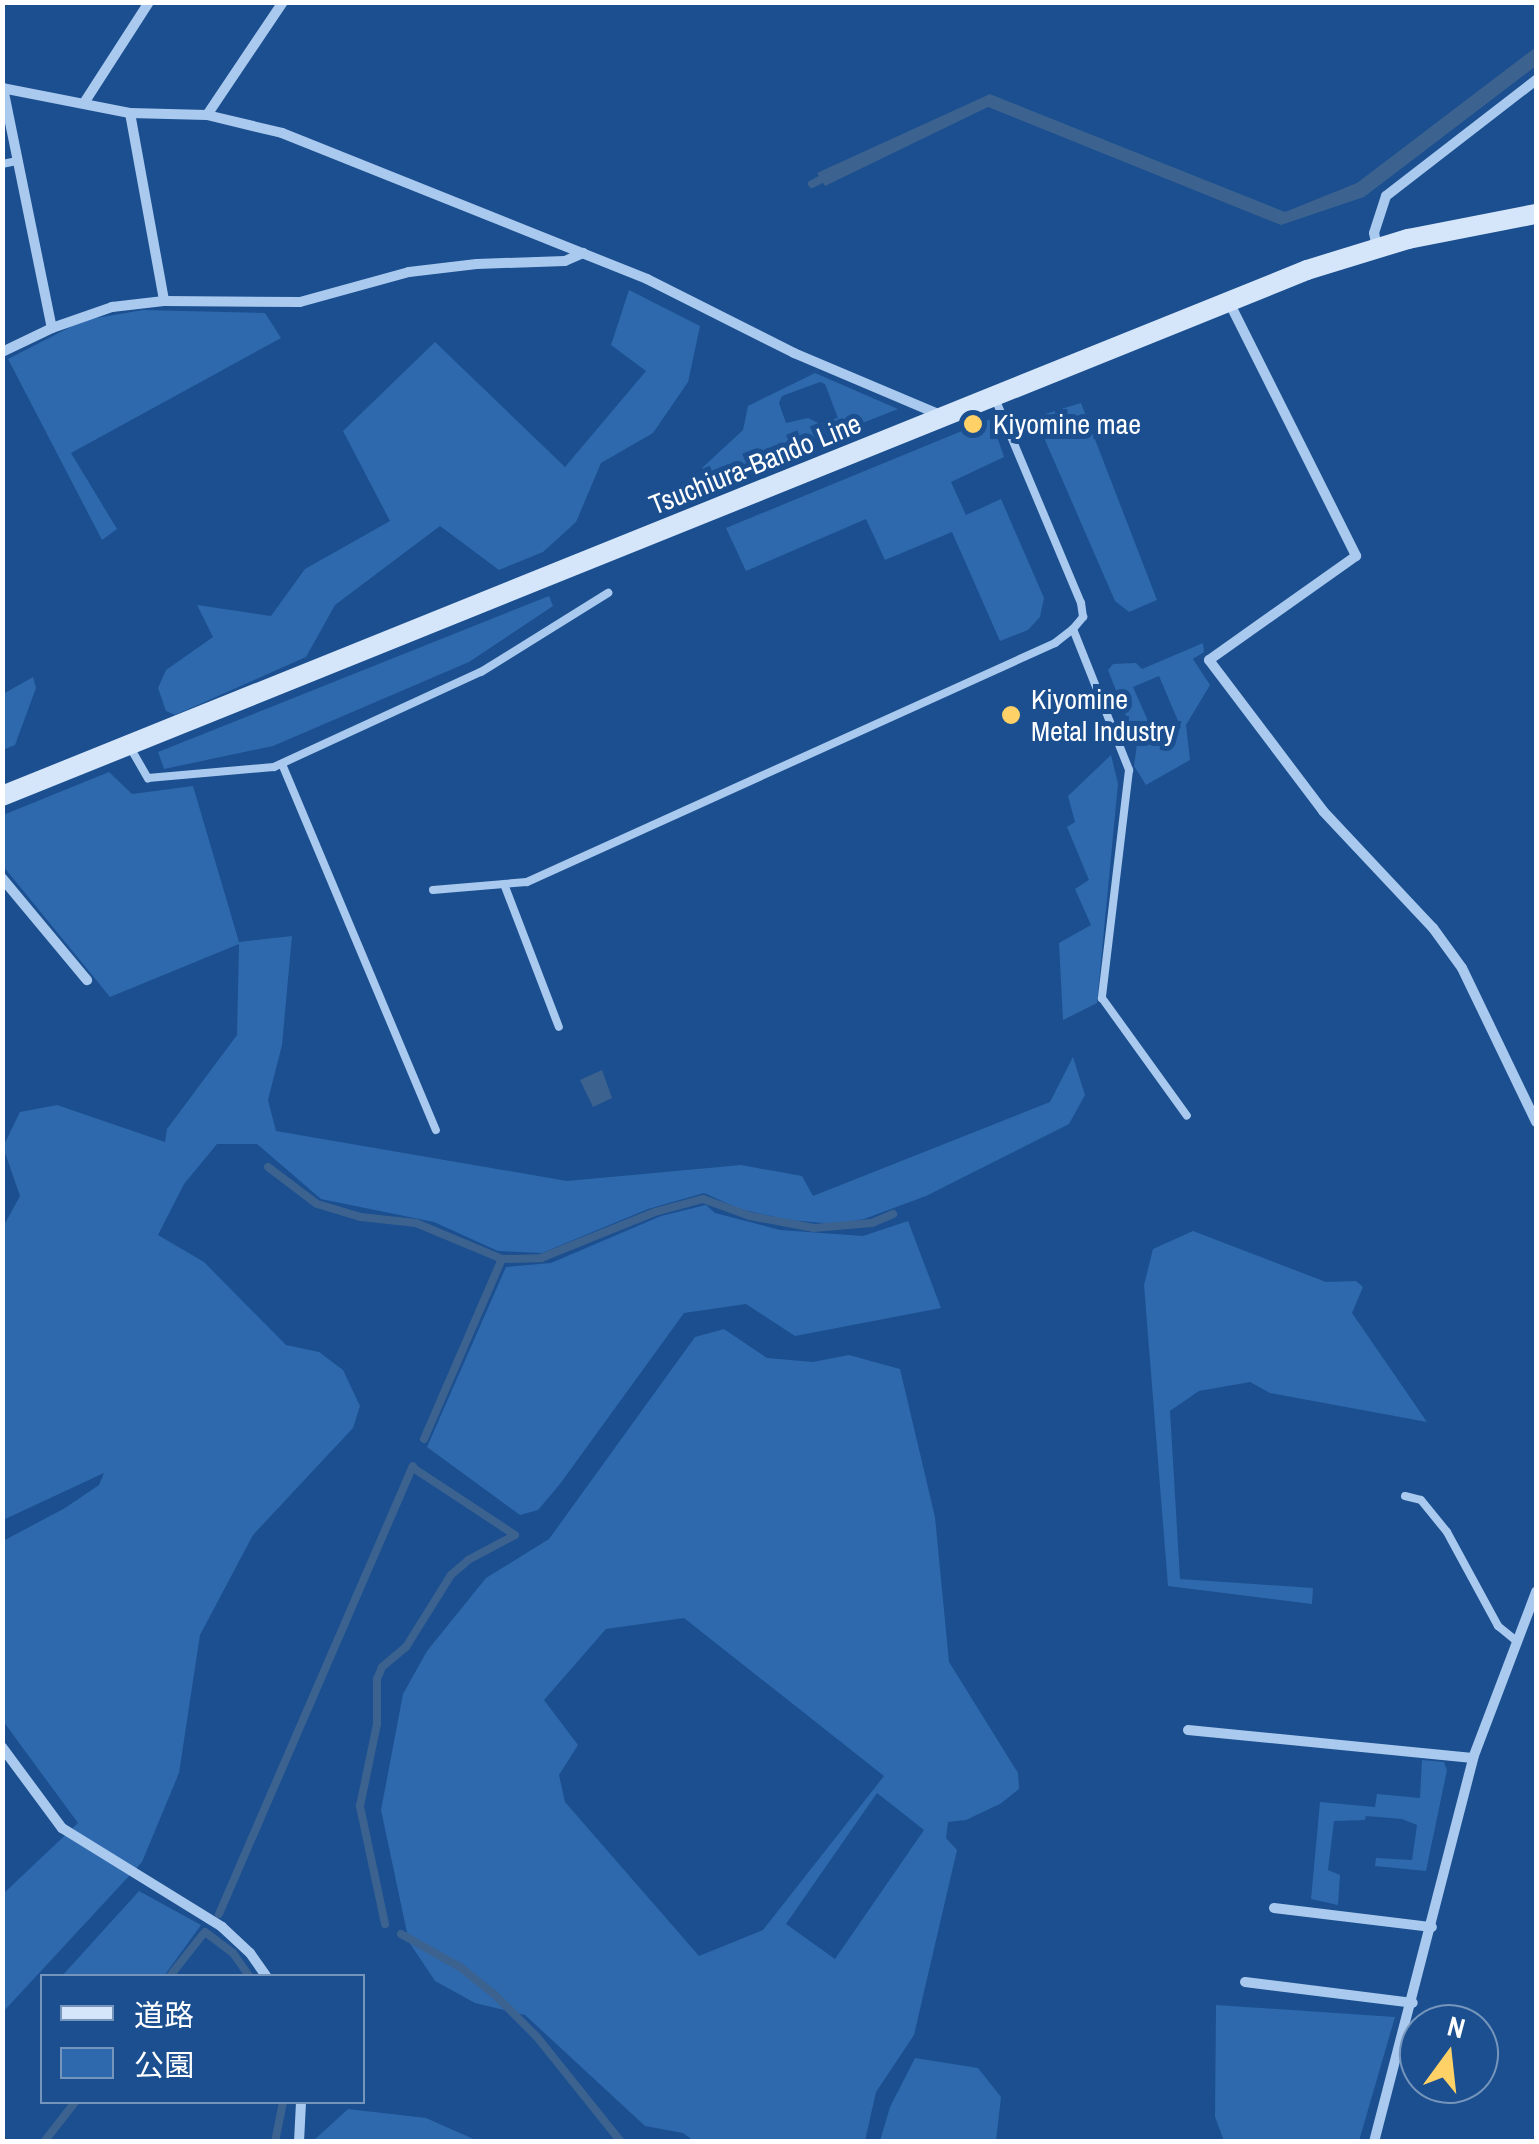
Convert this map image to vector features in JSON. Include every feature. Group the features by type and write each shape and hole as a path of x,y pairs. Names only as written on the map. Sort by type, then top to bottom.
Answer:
{"main road":[{"name":"Tsuchiura-Bando Line","path":"2,796 1229,301 1377,248 1536,214"}],"street":[{"path":"84,104 149,2"},
{"path":"207,115 283,2"},
{"path":"1377,248 1374,233 1386,196 1536,80"},
{"path":"52,328 3,88 130,113 207,115 282,133 647,279 794,353 946,417"},
{"path":"130,113 164,301"},
{"path":"2,352 52,328 112,307 164,301 300,302 409,272 477,264 565,261 582,253"},
{"path":"1229,301 1356,556 1209,660 1323,811 1432,928 1452,955 1536,1122"},
{"path":"2,878 86,980"},
{"path":"1374,2142 1414,2003 1473,1758 1514,1640 1536,1592"},
{"path":"1188,1730 1473,1758"},
{"path":"2,1748 62,1828 222,1928 250,1952 265,1974"},
{"path":"1274,1908 1432,1926"},
{"path":"1245,1982 1414,2003"},
{"path":"299,2142 301,2104"}],"lane":[{"path":"2,164 18,160"},
{"path":"433,890 527,882 1056,643 1073,629 1083,617 1082,603 994,396"},
{"path":"128,745 148,778 282,764 481,672 608,592"},
{"path":"1073,629 1130,770 1102,998 1187,1116"},
{"path":"282,764 436,1130"},
{"path":"504,884 560,1027"},
{"path":"1406,1496 1421,1500 1447,1532 1498,1626 1514,1640"}],"green space":[{"path":"629,290 700,326 688,382 653,433 601,463 576,522 543,552 499,570 440,526 335,605 306,657 175,715 166,711 158,688 166,670 213,637 197,605 271,616 305,569 390,521 343,431 435,342 565,467 646,371 611,345"},
{"path":"143,310 265,313 281,338 71,453 117,529 102,540 8,359 84,320"},
{"path":"815,373 898,409 710,483 702,468 743,430 748,406","holes":["820,382 825,384 838,418 818,423 808,418 786,423 779,403 782,396"]},
{"path":"1081,403 1157,600 1129,612 1115,601 1035,417"},
{"path":"991,419 1004,457 951,482 966,515 1001,499 1044,598 1040,617 1028,630 1000,641 952,532 885,560 866,519 746,571 726,528"},
{"path":"549,596 553,606 469,662 273,746 164,769 158,752"},
{"path":"1203,643 1204,652 1193,659 1210,685 1186,725 1190,760 1146,785 1134,766 1137,744 1108,670 1113,664 1136,663 1142,669","holes":["1159,676 1181,728 1156,739 1133,687"]},
{"path":"33,677 36,688 15,745 3,750 3,694"},
{"path":"1111,755 1118,784 1097,1003 1063,1020 1059,943 1091,925 1075,889 1089,880 1067,827 1075,822 1068,796"},
{"path":"109,772 132,794 193,786 239,942 292,936 282,1045 268,1100 276,1131 567,1181 741,1165 802,1176 813,1196 1050,1102 1073,1057 1085,1095 1069,1124 926,1196 864,1219 836,1224 788,1220 740,1209 704,1193 648,1209 542,1253 498,1251 434,1222 321,1199 257,1144 217,1144 184,1184 158,1235 204,1262 286,1345 319,1352 343,1370 360,1406 353,1428 253,1535 200,1635 179,1773 142,1862 3,2012 3,1894 78,1823 3,1721 3,1541 65,1508 99,1485 104,1473 3,1520 3,1227 20,1196 3,1147 20,1112 57,1105 165,1142 167,1129 237,1035 239,944 110,997 3,866 3,815"},
{"path":"706,1205 715,1213 780,1230 863,1236 908,1221 941,1308 795,1336 746,1304 684,1313 560,1484 538,1510 520,1515 427,1447 506,1267 551,1263 661,1216"},
{"path":"1193,1231 1326,1282 1356,1281 1363,1287 1352,1313 1427,1422 1270,1393 1250,1382 1199,1391 1170,1411 1180,1579 1313,1588 1312,1604 1168,1586 1144,1285 1153,1249"},
{"path":"724,1329 767,1358 813,1362 849,1355 900,1369 935,1517 949,1662 1018,1773 1019,1789 1000,1804 966,1820 948,1822 946,1838 957,1850 914,2035 876,2092 865,2141 694,2141 683,2133 645,2126 525,2015 475,2003 435,1981 409,1942 381,1810 403,1694 427,1651 486,1578 549,1539 695,1337","holes":["684,1618 884,1776 763,1930 699,1956 565,1802 559,1775 578,1745 544,1700 606,1629","877,1793 924,1830 835,1959 786,1924"]},
{"path":"1422,1760 1444,1762 1447,1770 1426,1871 1375,1866 1376,1858 1412,1860 1417,1825 1402,1819 1366,1816 1365,1820 1334,1821 1328,1870 1340,1875 1338,1905 1311,1899 1320,1802 1375,1807 1377,1794 1420,1798"},
{"path":"139,1891 201,1925 165,1974 64,1974"},
{"path":"1216,2005 1395,2017 1359,2141 1224,2141 1215,2117"},
{"path":"915,2058 978,2068 1001,2097 996,2141 880,2141 890,2107"},
{"path":"348,2109 426,2118 478,2141 313,2141"}],"shaded area":[{"path":"1536,47 1536,66 1364,197 1281,225 988,107 825,186 817,173 990,94 1285,212 1357,183"},
{"path":"602,1070 612,1098 593,1107 580,1080"}],"waterway":[{"path":"812,184 830,175"},
{"path":"268,1167 317,1204 361,1217 416,1223 502,1259 541,1258 655,1212 703,1199 750,1216 814,1228 872,1223 893,1214"},
{"path":"424,1439 502,1259"},
{"path":"219,1914 413,1466"},
{"path":"385,1924 360,1806 377,1724 377,1679 382,1667 406,1647 451,1575 468,1560 515,1535 412,1467"},
{"path":"205,1932 233,1953 248,1974"},
{"path":"172,1974 203,1934"},
{"path":"401,1934 460,1967 494,1994 537,2037 621,2142"},
{"path":"44,2142 73,2104"},
{"path":"275,2142 283,2104"}],"place":[{"name":"Kiyomine mae","path":"973,424"},
{"name":"Kiyomine Metal Industry","path":"1011,715"}]}
